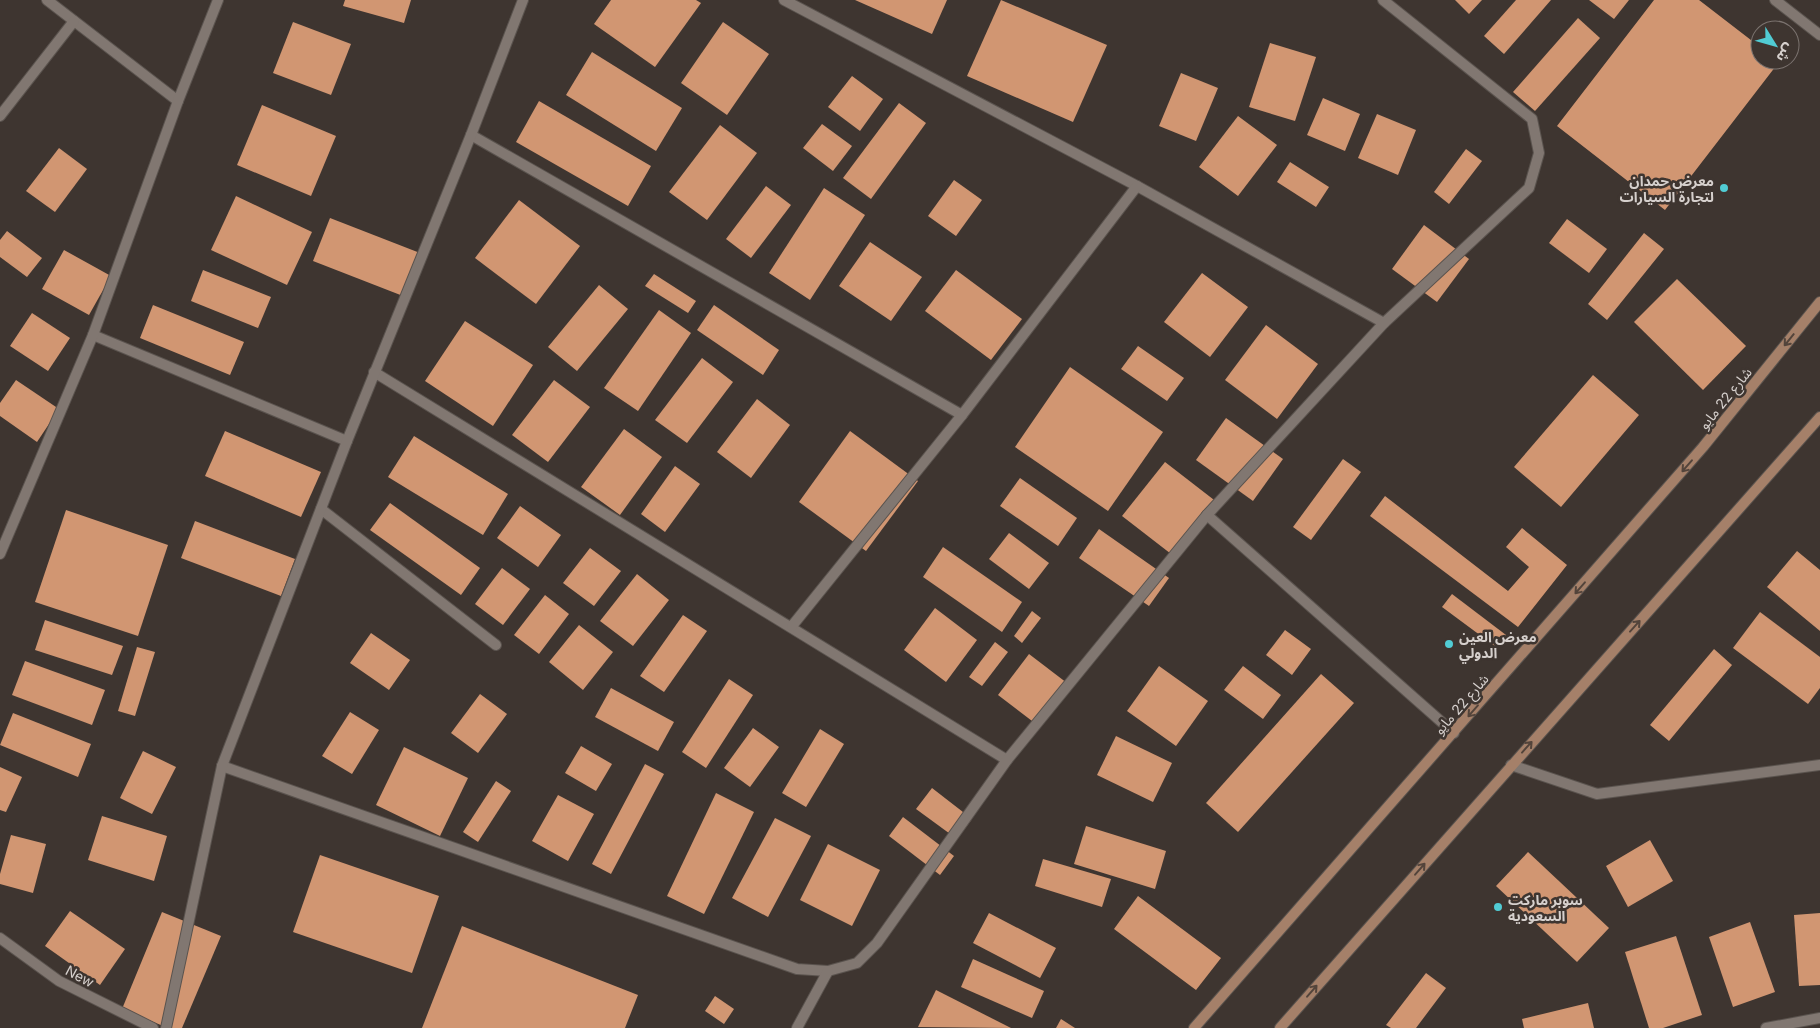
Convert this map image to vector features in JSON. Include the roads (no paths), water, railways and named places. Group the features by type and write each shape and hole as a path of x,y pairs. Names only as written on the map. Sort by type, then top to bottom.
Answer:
{"main road":[{"name":"شارع 22 مايو","path":"1194,1028 1703,447 1820,302"},
{"path":"1280,1028 1820,417"}],"street":[{"path":"47,0 178,101"},
{"path":"0,554 93,335 178,101 218,0"},
{"path":"166,1028 222,766 374,372 471,135 523,0"},
{"path":"784,0 1137,186 1384,323"},
{"path":"222,766 797,969 828,971 857,963 877,943 1007,760 1207,515 1384,323 1529,188 1539,153 1532,119 1383,0"},
{"path":"1775,0 1820,35"},
{"path":"0,116 74,21"},
{"path":"471,135 962,416"},
{"path":"792,626 962,416 1137,186"},
{"path":"93,335 347,441"},
{"path":"374,372 792,626 1007,760"},
{"path":"321,508 496,645"},
{"path":"1207,515 1454,733"},
{"path":"1511,765 1597,794 1820,765"},
{"name":"New","path":"0,938 59,981 153,1028"},
{"path":"797,1028 828,971"},
{"path":"1766,1028 1820,1018"}],"place":[{"name":"معرض حمدان لتجارة السيارات","path":"1724,188"},
{"name":"معرض العين الدولي","path":"1449,644"},
{"name":"سوبر ماركت السعودية","path":"1498,907"}]}
